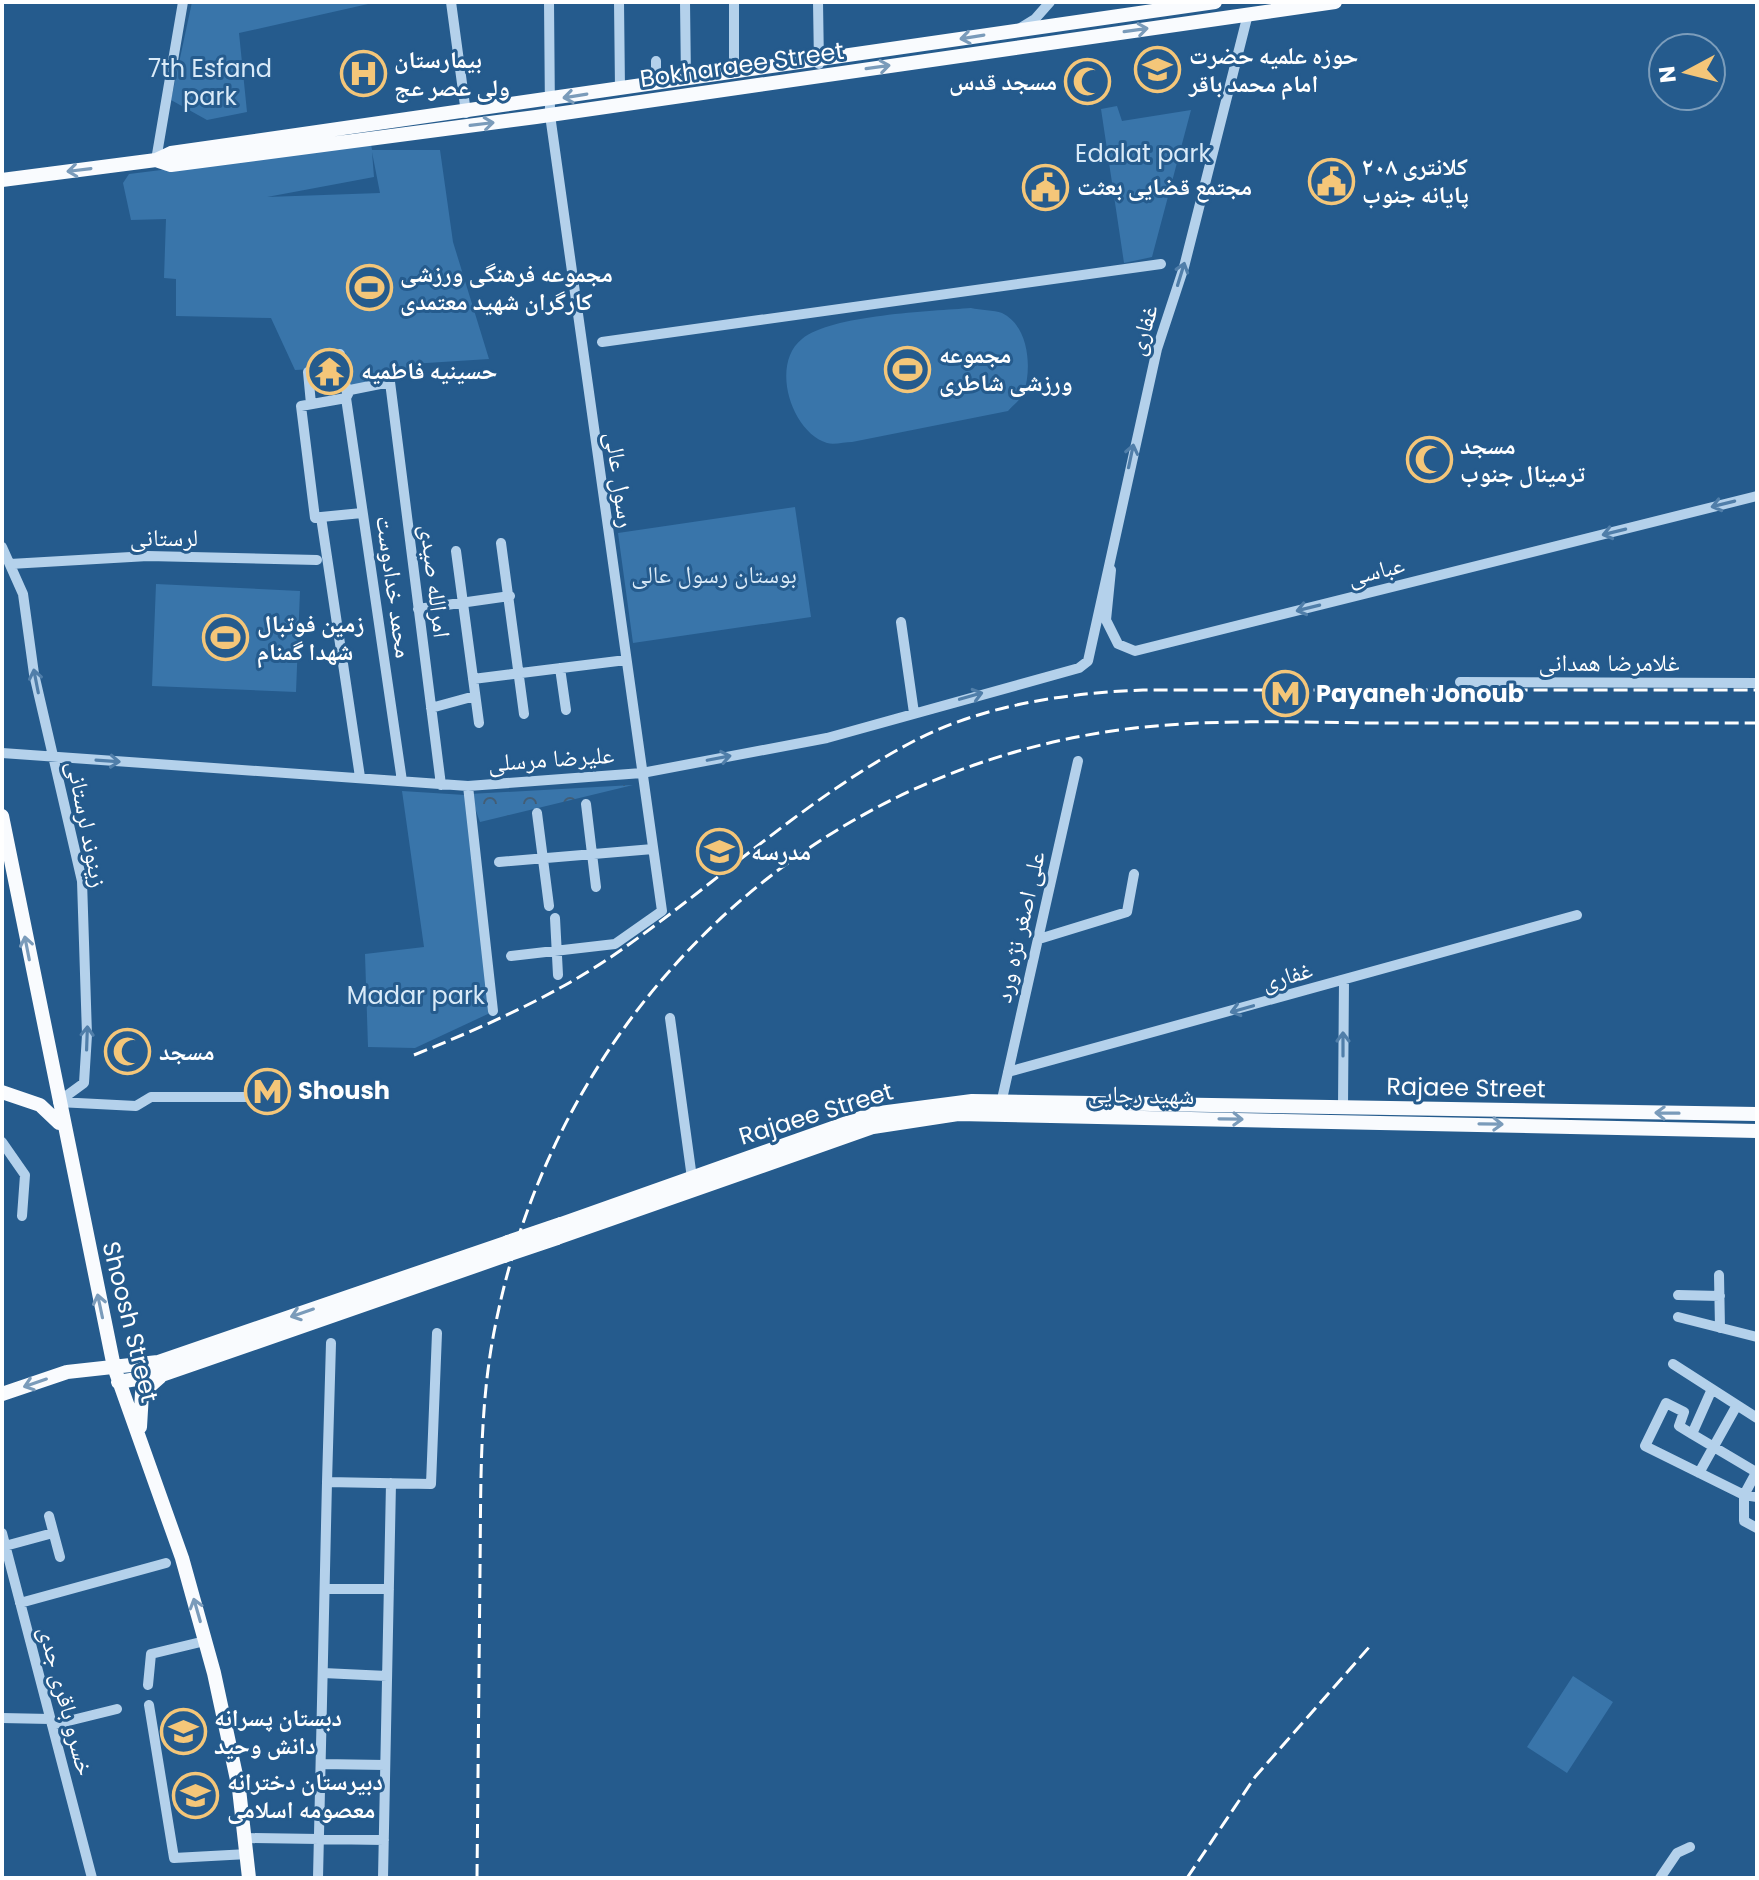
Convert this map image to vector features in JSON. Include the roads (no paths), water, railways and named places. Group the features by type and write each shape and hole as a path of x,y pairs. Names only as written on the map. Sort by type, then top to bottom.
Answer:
{"main road":[{"name":"Bokharaee Street","path":"434,124 466,113 549,108 620,89 734,73 820,68 1016,30 1215,2"},
{"path":"1233,2 1248,14"},
{"name":"Bokharaee Street","path":"2,180 156,160 171,153 434,124 820,68 1335,2"},
{"name":"Shoosh Street","path":"2,816 107,1367 118,1382 182,1558 233,1758 249,1878"},
{"path":"3,1088 49,1111 64,1135"},
{"name":"Rajaee Street","path":"140,1372 158,1362 559,1231 692,1178 872,1114 930,1105 1000,1108 1343,1107 1751,1122"},
{"name":"شهید رجایی","path":"559,1231 873,1127 1000,1108 1751,1122"},
{"name":"Rajaee Street","path":"2,1394 67,1372 107,1367 162,1375 506,1249"},
{"path":"118,1382 140,1372"},
{"path":"140,1440 142,1393 162,1375"}],"street":[{"path":"156,160 183,2"},
{"path":"451,2 466,113"},
{"name":"رسول عالی","path":"549,2 549,108 662,911 615,944 557,951"},
{"path":"619,2 620,89"},
{"path":"685,2 686,80"},
{"path":"734,2 734,73"},
{"path":"818,2 820,68"},
{"path":"1016,30 1035,19 1050,2"},
{"name":"غفاری","path":"1088,661 1157,349 1184,267 1248,14"},
{"path":"656,61 656,84"},
{"path":"602,342 1161,264"},
{"name":"محمد خدادوست","path":"340,354 402,781"},
{"path":"308,372 306,405 315,518 362,513"},
{"name":"امرالله صیدی","path":"347,396 390,382 441,785"},
{"path":"306,405 347,396"},
{"name":"عباسی","path":"1115,532 1106,620 1118,644 1135,651 1757,496"},
{"path":"321,517 360,777"},
{"path":"501,543 524,714"},
{"name":"زینوند لرستانی","path":"2,547 23,594 34,674 82,881 87,1035 84,1083 58,1102"},
{"path":"456,551 479,723"},
{"name":"لرستانی","path":"10,564 148,556 317,560"},
{"path":"418,609 510,596"},
{"path":"901,622 914,713"},
{"path":"473,679 626,660"},
{"name":"علیرضا مرسلی","path":"2,753 468,786 642,773 827,738 1042,680 1079,668 1088,661"},
{"path":"560,668 566,710"},
{"name":"غلامرضا همدانی","path":"1460,682 1757,683"},
{"path":"431,708 475,696"},
{"name":"علی اصغر نژه ورد","path":"1000,1108 1078,761"},
{"path":"468,786 493,1011"},
{"path":"586,804 596,887"},
{"path":"537,813 549,906"},
{"path":"499,862 653,849"},
{"path":"1039,939 1127,912 1134,874"},
{"name":"غفاری","path":"1008,1072 1577,915"},
{"path":"555,918 558,975"},
{"path":"511,956 557,951"},
{"path":"1343,1107 1344,980"},
{"path":"670,1018 692,1178"},
{"path":"58,1102 136,1106 151,1097 246,1097"},
{"path":"2,1142 25,1175 22,1216"},
{"path":"1719,1275 1720,1328"},
{"path":"1678,1295 1720,1296"},
{"path":"1678,1317 1757,1337"},
{"path":"327,1482 431,1484 437,1333"},
{"path":"318,1878 331,1343"},
{"path":"1673,1364 1712,1389 1726,1392 1737,1405 1757,1417"},
{"path":"1692,1434 1712,1389"},
{"path":"1757,1497 1744,1495 1645,1446 1666,1403 1684,1412 1679,1426 1757,1472 1744,1495 1744,1521 1757,1528"},
{"path":"1699,1473 1717,1447 1737,1405"},
{"path":"383,1878 391,1483"},
{"path":"49,1516 60,1557"},
{"name":"خسرو باقری جدی","path":"2,1533 8,1577 20,1603 92,1878"},
{"path":"5,1546 53,1533"},
{"path":"20,1603 166,1563"},
{"path":"325,1589 389,1589"},
{"path":"148,1685 151,1654 205,1641"},
{"path":"323,1673 387,1676"},
{"path":"149,1705 174,1858 248,1854"},
{"path":"2,1718 51,1722 117,1709"},
{"path":"321,1764 385,1765"},
{"path":"246,1838 384,1840"},
{"path":"1660,1878 1677,1853 1690,1847"}],"railway":[{"path":"414,1055 496,1020 574,980 624,948 801,813 875,763 940,729 996,710 1084,694 1143,690 1757,690"},
{"path":"477,1878 482,1448 486,1387 495,1327 526,1216 571,1113 631,1018 704,935 788,863 883,804 987,761 1099,733 1167,725 1237,722 1757,723"},
{"path":"1187,1878 1255,1777 1371,1645"}],"place":[{"name":"حوزه علمیه حضرت امام محمد باقر","path":"1158,70"},
{"name":"بیمارستان ولی عصر عج","path":"363,74"},
{"name":"مسجد قدس","path":"1088,82"},
{"name":"کلانتری ۲۰۸ پایانه جنوب","path":"1331,181"},
{"name":"مجتمع قضایی بعثت","path":"1046,187"},
{"name":"مجموعه فرهنگی ورزشی کارگران شهید معتمدی","path":"369,288"},
{"name":"مجموعه ورزشی شاطری","path":"908,369"},
{"name":"حسینیه فاطمیه","path":"330,371"},
{"name":"مسجد ترمینال جنوب","path":"1429,460"},
{"name":"زمین فوتبال شهدا گمنام","path":"226,638"},
{"name":"Payaneh Jonoub","path":"1285,694"},
{"name":"مدرسه","path":"720,852"},
{"name":"مسجد","path":"128,1052"},
{"name":"Shoush","path":"267,1091"},
{"name":"دبستان پسرانه دانش وحید","path":"183,1732"},
{"name":"دبیرستان دخترانه معصومه اسلامی","path":"196,1796"}],"park label":[{"name":"7th Esfand park","path":"210,83"},
{"name":"Edalat park","path":"1143,154"},
{"name":"بوستان رسول عالی","path":"714,575"},
{"name":"Madar park","path":"416,996"}]}
